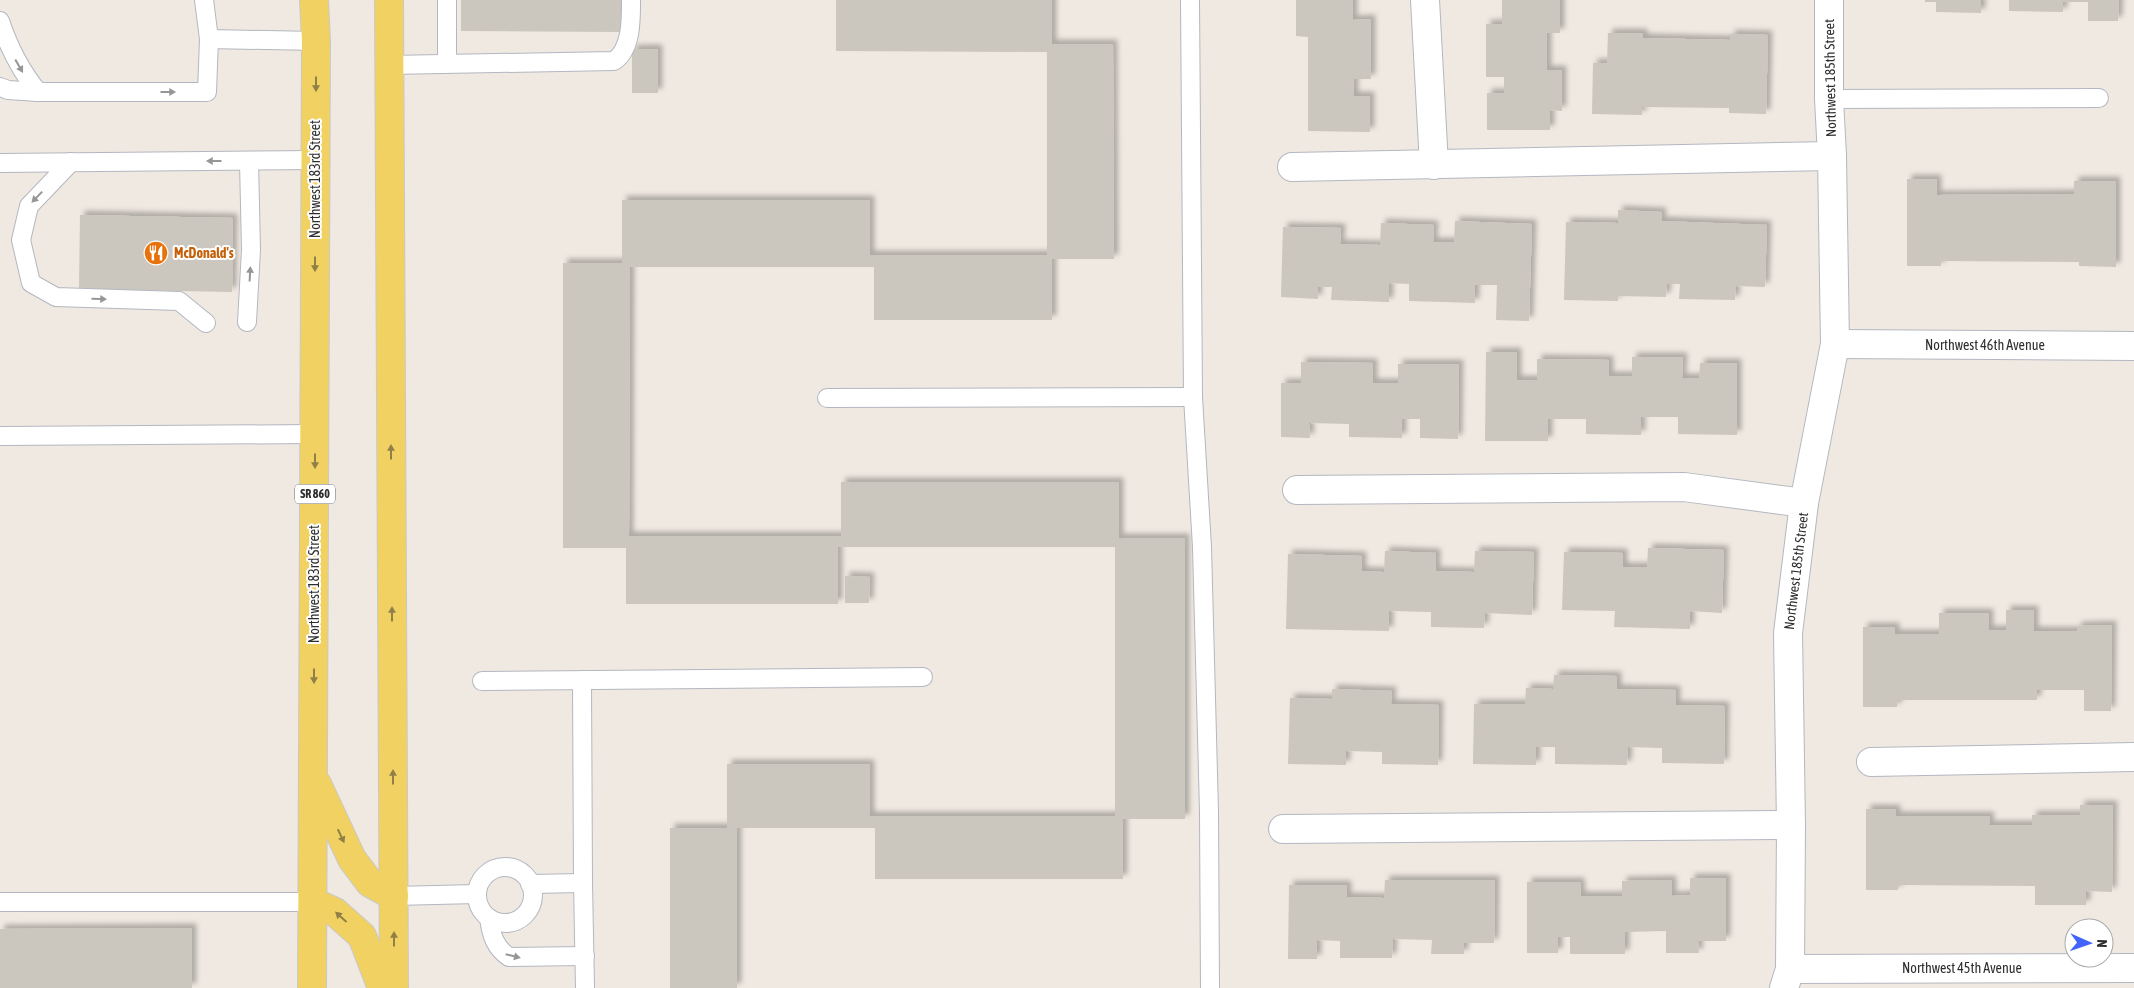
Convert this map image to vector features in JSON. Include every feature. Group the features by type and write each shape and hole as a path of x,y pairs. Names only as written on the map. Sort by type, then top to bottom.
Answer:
{"main road":[{"name":"Northwest 183rd Street","path":"312,988 316,41 314,0"},
{"path":"389,0 394,988"},
{"path":"313,776 352,859 370,883 394,896"},
{"path":"313,902 335,912 362,936 382,988"}],"street":[{"path":"1426,0 1434,165"},
{"name":"Northwest 185th Street","path":"1787,979 1791,825 1788,633 1804,502 1835,344 1832,156 1829,99 1829,0"},
{"name":"Northwest 185th Street","path":"1292,167 1832,156"},
{"name":"Northwest 46th Avenue","path":"1835,344 2134,346"},
{"path":"1298,490 1684,487 1804,502"},
{"path":"1871,762 2134,757"},
{"path":"1283,829 1791,825"},
{"name":"Northwest 45th Avenue","path":"1787,979 2134,968"}],"lane":[{"path":"0,88 38,92 207,92 209,39 204,0"},
{"path":"446,63 447,0"},
{"path":"389,64 614,60 621,54 631,30 631,0"},
{"path":"1190,0 1194,397 1202,547 1209,812 1210,988"},
{"path":"0,21 10,50 24,75 38,92"},
{"path":"209,39 316,41"},
{"path":"1829,99 2099,98"},
{"path":"0,163 315,160"},
{"path":"247,322 251,250 249,161"},
{"path":"71,162 29,206 21,240 31,283 56,297 179,301 206,322"},
{"path":"827,398 1194,397"},
{"path":"0,436 315,434"},
{"path":"482,681 923,677"},
{"path":"582,680 585,988"},
{"path":"489,918 507,922 516,920 524,915 530,907 532,898 530,884 523,873 515,869 506,866 497,868 483,877 477,894 478,903 489,918 492,935 502,952 509,957 584,956"},
{"path":"530,884 583,883"},
{"path":"394,896 477,894"},
{"path":"0,902 313,902"}],"building":[{"path":"461,0 625,0 625,32 461,31"},
{"path":"836,0 1052,0 1052,44 1113,44 1114,259 1052,259 1052,320 874,320 874,267 630,267 629,536 841,536 841,482 1119,482 1119,538 1185,538 1185,819 1123,819 1123,879 875,879 875,828 737,828 737,988 670,988 670,828 727,828 727,764 870,764 870,816 1115,816 1115,547 838,547 838,604 626,604 626,548 563,548 563,263 622,263 622,200 870,200 870,255 1047,255 1047,52 836,51"},
{"path":"1296,0 1353,0 1353,20 1371,19 1371,79 1354,79 1354,96 1370,96 1370,132 1308,131 1308,37 1296,36"},
{"path":"1502,0 1560,0 1560,33 1547,33 1547,70 1562,70 1562,111 1550,110 1550,130 1487,130 1487,93 1504,93 1504,77 1486,77 1486,24 1502,24"},
{"path":"1925,0 1981,0 1981,13 1936,12 1936,2 1925,2"},
{"path":"2009,0 2119,0 2118,21 2088,21 2088,2 2063,2 2063,12 2009,11"},
{"path":"1608,33 1643,33 1643,38 1731,40 1730,34 1768,35 1766,114 1729,113 1729,108 1642,107 1642,115 1592,114 1593,63 1607,63"},
{"path":"632,49 658,49 658,93 632,93"},
{"path":"1907,179 1937,179 1937,195 2074,194 2074,181 2116,181 2116,267 2079,266 2079,262 1941,261 1941,266 1907,266"},
{"path":"1618,210 1662,212 1661,221 1767,225 1765,287 1736,286 1735,300 1679,299 1680,284 1667,284 1666,297 1618,296 1618,301 1564,300 1566,222 1618,223"},
{"name":"McDonald's","path":"80,215 233,218 232,292 79,289"},
{"path":"1455,221 1532,224 1529,321 1496,320 1497,285 1475,285 1475,303 1409,301 1409,284 1389,283 1389,302 1331,300 1332,287 1318,287 1318,299 1281,297 1283,227 1341,228 1340,244 1380,245 1381,223 1434,225 1433,242 1454,242"},
{"path":"1486,352 1517,352 1517,380 1537,380 1537,359 1609,360 1609,376 1632,376 1632,357 1683,357 1682,378 1699,378 1700,363 1737,363 1737,435 1678,434 1678,417 1641,417 1641,435 1586,434 1586,419 1548,419 1548,441 1485,441"},
{"path":"1301,362 1373,363 1373,383 1398,383 1398,364 1459,364 1458,439 1420,438 1420,419 1402,419 1402,438 1349,437 1349,424 1309,423 1310,438 1281,437 1281,383 1301,383"},
{"path":"1648,548 1724,550 1722,613 1690,611 1690,629 1614,627 1615,611 1562,610 1564,552 1623,553 1623,567 1647,567"},
{"path":"1385,551 1436,553 1436,571 1474,572 1475,551 1534,552 1532,615 1485,613 1484,628 1431,627 1431,612 1389,611 1389,631 1286,629 1288,554 1362,556 1362,571 1384,572"},
{"path":"845,576 870,577 869,603 845,603"},
{"path":"2006,610 2034,610 2034,631 2077,631 2077,626 2112,625 2111,711 2084,711 2084,690 2037,690 2037,700 1898,700 1897,707 1863,707 1863,627 1895,627 1895,634 1939,634 1939,613 1989,613 1989,630 2006,630"},
{"path":"1554,675 1617,676 1617,689 1676,690 1676,705 1725,706 1724,764 1662,763 1662,748 1628,747 1627,765 1555,764 1555,747 1536,747 1536,765 1473,764 1474,704 1525,704 1526,688 1553,689"},
{"path":"1332,689 1392,691 1391,704 1439,705 1438,765 1382,764 1382,752 1346,751 1346,765 1288,764 1290,698 1332,699"},
{"path":"2080,805 2113,805 2112,892 2086,891 2086,905 2035,905 2035,886 1899,885 1898,890 1866,890 1866,809 1896,809 1896,816 1990,816 1989,825 2032,825 2032,815 2080,815"},
{"path":"1690,878 1726,878 1726,941 1698,941 1699,953 1666,953 1666,931 1625,932 1625,954 1570,954 1570,937 1558,937 1558,953 1527,953 1527,882 1580,882 1581,896 1622,896 1622,881 1672,880 1672,896 1690,895"},
{"path":"1385,880 1495,880 1494,943 1464,943 1464,954 1431,954 1432,940 1393,939 1392,958 1340,958 1340,941 1317,940 1317,959 1288,959 1289,885 1347,885 1347,897 1384,898"},
{"path":"192,928 192,988 0,988 0,929"}],"place":[{"name":"McDonald's","path":"156,253"}]}
